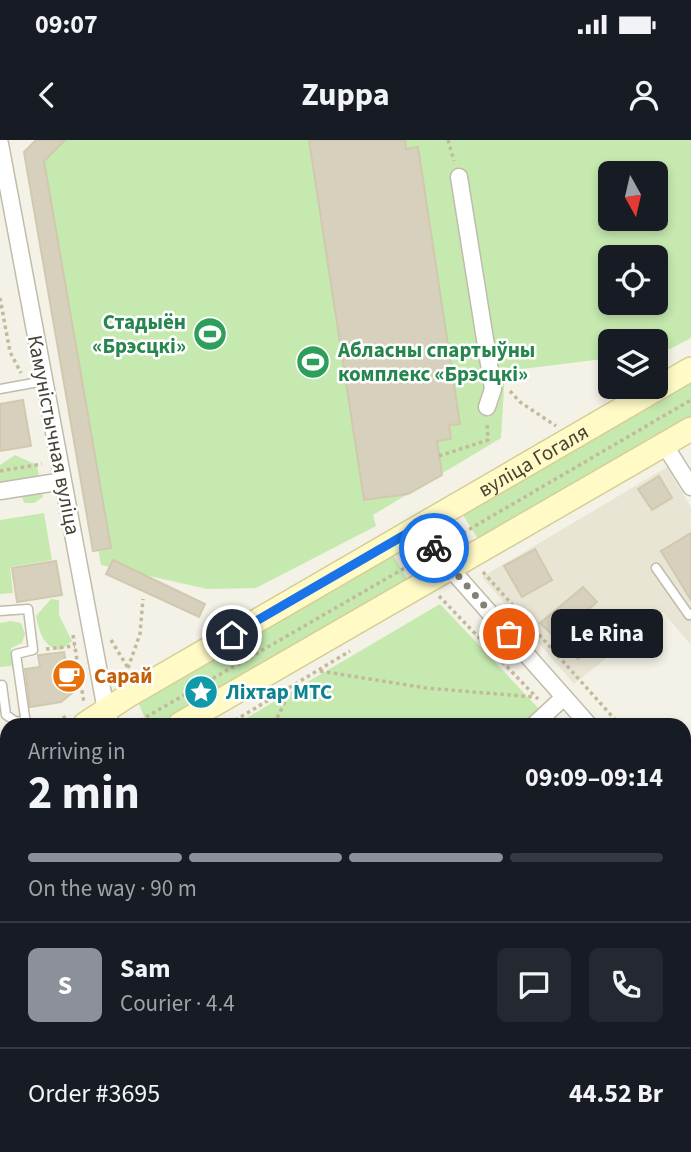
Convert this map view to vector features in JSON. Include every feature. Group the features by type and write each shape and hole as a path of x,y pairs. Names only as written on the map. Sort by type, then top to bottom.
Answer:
{"main road":[{"name":"вуліца Гогаля","path":"77,716 109,717 410,531 691,369"},
{"path":"191,718 433,589 450,568 691,429"}],"street":[{"name":"Камуністычная вуліца","path":"0,144 6,220 44,381 109,717"},
{"path":"459,177 493,389 486,407"},
{"path":"663,444 691,487"},
{"path":"0,491 63,481"},
{"path":"410,531 435,550 583,718"},
{"path":"542,718 564,697"}],"lane":[{"path":"0,388 44,381"},
{"path":"656,568 689,615 691,614"},
{"path":"0,611 28,609 33,650 16,654 25,718"},
{"path":"2,685 6,715 10,718"}],"path":[{"path":"447,140 459,177"},
{"path":"0,298 10,352 27,384"},
{"path":"493,389 507,387 520,402 558,428"},
{"path":"144,718 691,400"},
{"path":"439,456 488,440 486,407"},
{"path":"40,451 46,483"},
{"path":"0,471 42,464"},
{"path":"410,531 415,562 433,589 548,712"},
{"path":"481,570 614,718"},
{"path":"128,668 140,634 143,599"},
{"path":"72,633 84,703 77,716"},
{"path":"33,650 75,646"},
{"path":"240,718 290,690 355,648"},
{"path":"320,670 426,688 536,697"},
{"path":"277,718 290,690"}],"shaded area":[{"path":"667,467 691,507 691,645 663,612 574,684 482,577"}],"green space":[{"name":"Абласны спартыўны комплекс «Брэсцкі»","path":"53,140 691,140 691,338 668,349 668,329 598,329 598,360 505,371 501,438 373,515 376,526 256,588 207,589 101,565 33,156"},
{"path":"691,381 691,422 481,544 463,515 660,399 668,399 668,395"},
{"path":"15,455 37,465 43,497 34,503 24,503 18,484 0,486 0,465"},
{"path":"44,513 52,560 10,567 13,593 0,594 0,520"},
{"path":"391,551 410,584 176,718 145,718 137,699"},
{"path":"51,599 59,600 59,615 72,641 61,650 46,643 36,616"},
{"path":"440,604 542,712 536,718 246,718"},
{"path":"0,623 21,623 25,634 22,643 11,648 13,666 0,667"}],"building":[{"path":"36,140 65,140 44,161 111,548 93,551 24,152"},
{"name":"Абласны спартыўны комплекс «Брэсцкі»","path":"309,140 405,140 406,149 418,147 460,424 449,425 451,439 437,441 442,475 408,494 364,500"},
{"path":"23,400 31,446 0,451 0,404"},
{"path":"659,476 672,498 652,510 638,489"},
{"path":"691,533 691,600 661,551"},
{"path":"535,549 552,580 522,597 504,566"},
{"path":"113,560 205,604 199,617 106,574"},
{"path":"56,561 62,595 17,602 12,568"},
{"path":"583,587 597,602 580,617 587,627 598,619 609,634 578,659 540,623"},
{"path":"64,652 66,664 71,663 72,693 61,702 30,707 25,669 40,667 38,655"}],"way so far":[{"path":"434,548 509,634"}],"place":[{"name":"Стадыён «Брэсцкі»","path":"210,334"},
{"name":"Абласны спартыўны комплекс «Брэсцкі»","path":"313,362"},
{"name":"Le Rina","path":"509,634"},
{"name":"Сарай","path":"69,676"},
{"name":"Ліхтар МТС","path":"201,692"}],"route":[{"path":"232,635 420,526 434,548"}]}
